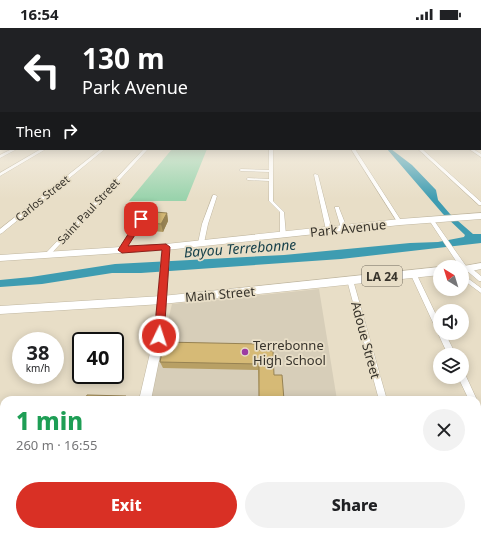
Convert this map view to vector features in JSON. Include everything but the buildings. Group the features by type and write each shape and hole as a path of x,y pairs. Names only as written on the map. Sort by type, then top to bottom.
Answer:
{"main road":[{"name":"Park Avenue","path":"0,258 202,244 400,222 481,216"},
{"path":"469,269 481,266"},
{"name":"Main Street","path":"0,310 162,300 433,272"}],"street":[{"path":"0,157 10,152"},
{"path":"0,175 39,152"},
{"name":"Carlos Street","path":"0,232 100,152"},
{"name":"Saint Paul Street","path":"47,255 143,152"},
{"path":"271,152 271,201 282,212 282,235"},
{"path":"355,152 400,222"},
{"path":"423,152 481,204"},
{"path":"241,170 271,171"},
{"path":"316,175 329,230"},
{"path":"248,179 271,180"},
{"path":"202,244 205,224 215,196"},
{"path":"337,208 344,228"},
{"path":"122,250 141,219"},
{"path":"431,220 457,260"},
{"path":"146,396 159,336 166,247"},
{"path":"413,273 433,315"},
{"path":"469,273 481,279"},
{"path":"469,276 481,291"},
{"name":"Adoue Street","path":"350,280 382,396"},
{"path":"465,384 471,396"}],"shaded area":[{"name":"Terrebonne High School","path":"319,289 336,396 150,396 172,304"}],"green space":[{"path":"170,152 206,152 186,201 129,201"}],"water":[{"path":"389,152 395,152 412,165 436,190 438,200 450,214 473,234 481,234 481,243 341,259 141,273 112,273 42,284 0,287 0,280 31,277 115,264 284,255 410,243 438,242 464,237 465,235 443,214"}],"place":[{"name":"Terrebonne High School","path":"245,352"}],"route":[{"path":"141,219 122,250 166,247 159,336"}],"water label":[{"name":"Bayou Terrebonne","path":"240,248"}]}
